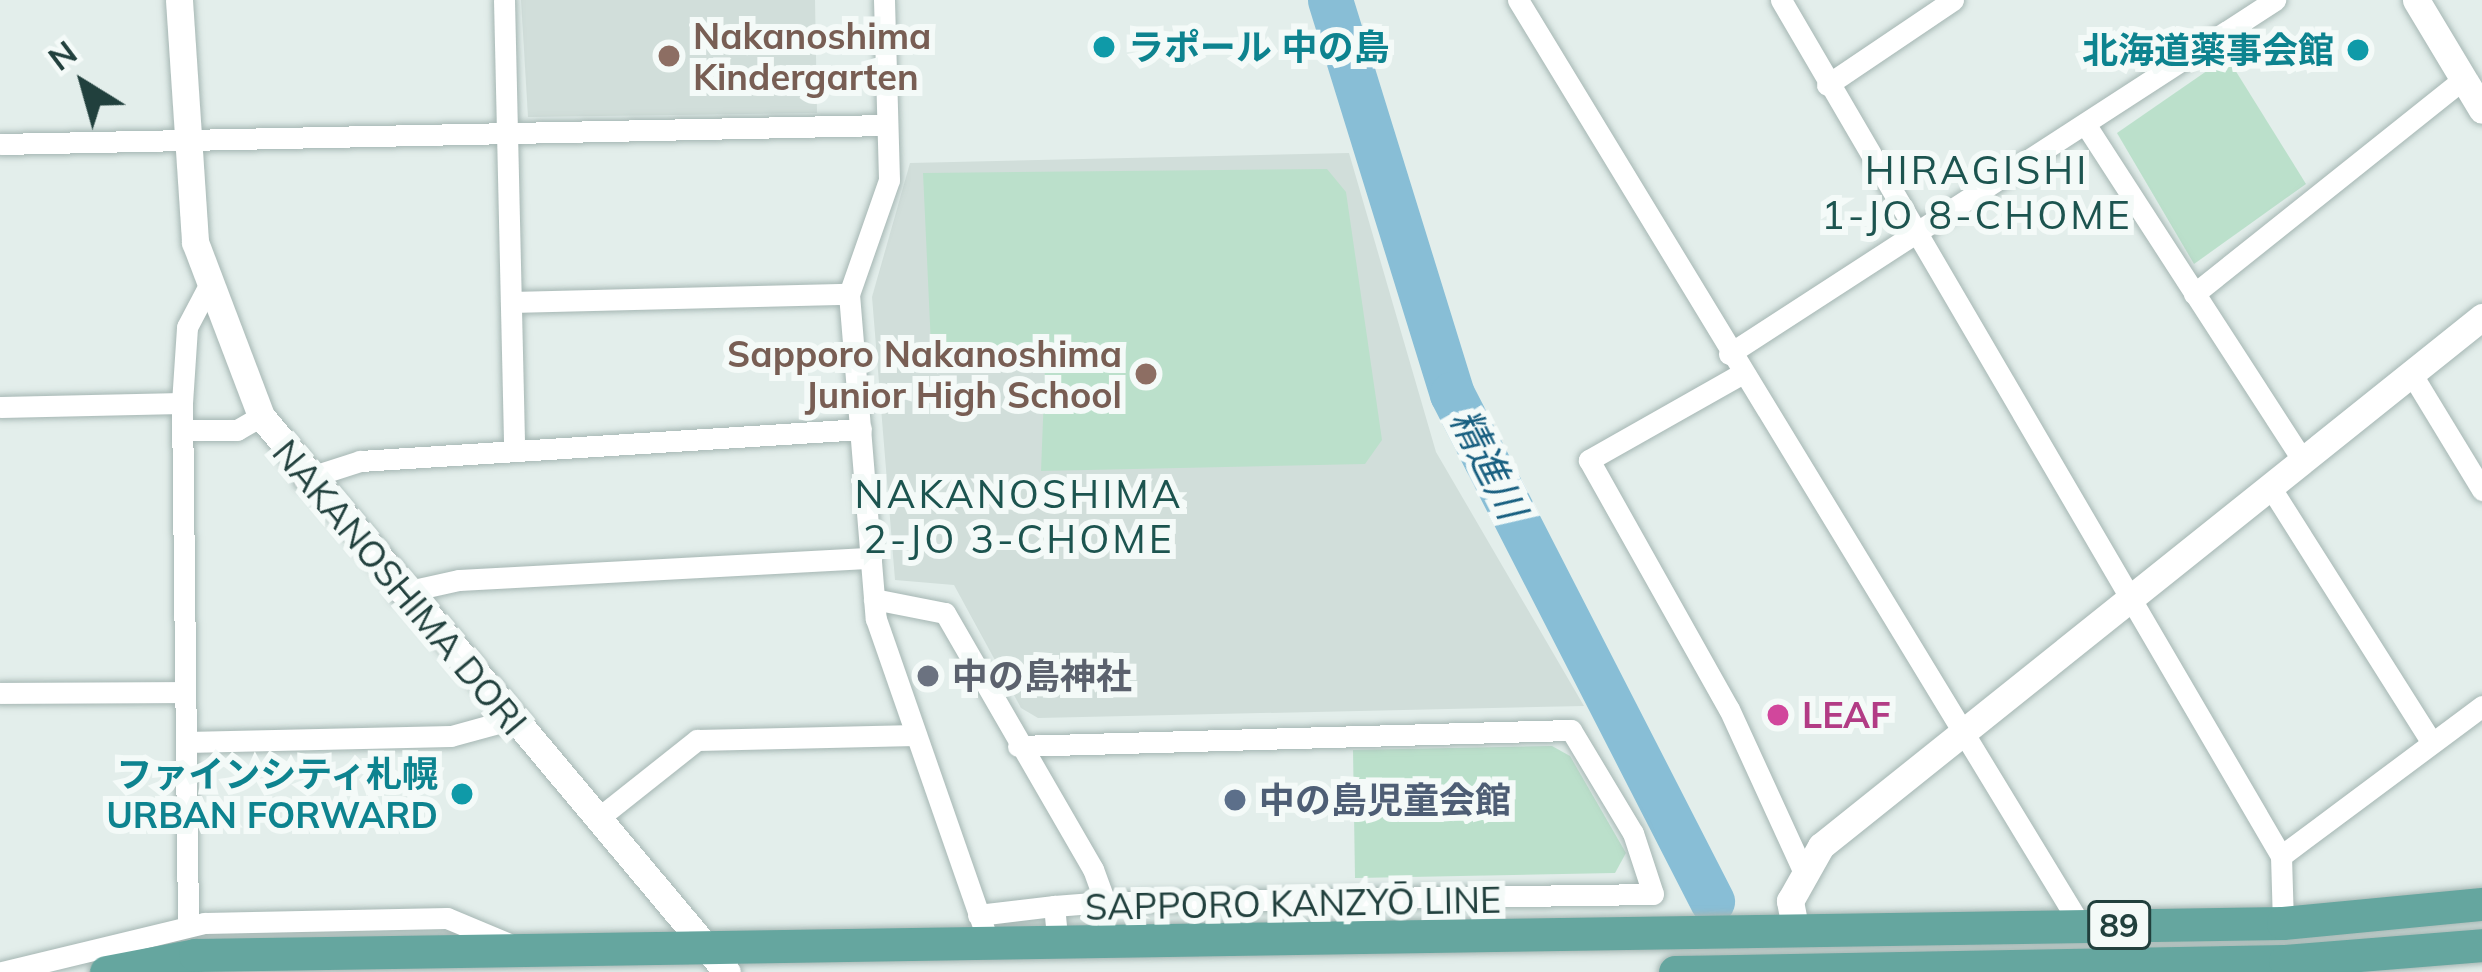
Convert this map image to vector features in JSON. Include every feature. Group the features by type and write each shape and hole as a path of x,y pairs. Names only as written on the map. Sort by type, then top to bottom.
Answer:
{"main road":[{"name":"SAPPORO KANZYŌ LINE","path":"106,972 195,956 524,951 716,960 990,947 2283,923 2482,904"},
{"name":"89","path":"1675,972 2285,966 2482,945"}],"street":[{"name":"NAKANOSHIMA DORI","path":"179,0 183,140 207,290 261,416 304,479 716,960"},
{"path":"504,0 514,448"},
{"path":"884,0 889,180 849,294 874,599 990,947"},
{"path":"1518,0 1959,733 2081,926"},
{"path":"1781,0 2281,856 2283,923"},
{"path":"1827,85 1953,0"},
{"path":"1804,872 1729,709 1589,460 2089,130 2275,0"},
{"path":"2416,0 2482,110"},
{"path":"2194,294 2463,79"},
{"path":"0,144 887,125"},
{"path":"2089,130 2302,459"},
{"path":"188,924 182,403 187,327 207,290"},
{"path":"511,302 849,294"},
{"path":"1796,932 1790,901 1804,872 1959,733 2482,317"},
{"path":"2411,373 2482,490"},
{"path":"0,407 182,403"},
{"path":"183,430 237,430 261,416"},
{"path":"304,479 360,460 861,429"},
{"path":"2270,485 2432,743"},
{"path":"400,593 459,580 871,559"},
{"path":"874,599 940,608 1105,902"},
{"path":"0,694 185,692"},
{"path":"2281,856 2482,706"},
{"path":"186,742 451,736 509,720"},
{"path":"978,915 1105,902 1653,894 1633,833 1571,730 1018,746"},
{"path":"596,820 697,740 916,735"},
{"path":"1054,906 1058,946"},
{"path":"2,972 188,924 447,918 524,951"}],"shaded area":[{"name":"Nakanoshima Kindergarten","path":"521,0 815,0 817,113 528,117"},
{"name":"Sapporo Nakanoshima Junior High School","path":"1349,153 1436,452 1584,706 1038,718 1021,708 954,585 895,580 872,297 910,163"}],"green space":[{"path":"2227,57 2306,184 2194,264 2117,133"},
{"path":"1327,169 1346,192 1382,440 1365,464 1041,471 1045,369 932,367 923,173"},
{"path":"1552,746 1570,756 1626,853 1615,873 1355,878 1353,750"}],"waterway":[{"name":"精進川","path":"1330,0 1452,394 1712,901"}],"place":[{"name":"ラポール 中の島","path":"1104,47"},
{"name":"北海道薬事会館","path":"2358,50"},
{"name":"Nakanoshima Kindergarten","path":"669,56"},
{"name":"Sapporo Nakanoshima Junior High School","path":"1146,374"},
{"name":"中の島神社","path":"928,676"},
{"name":"LEAF","path":"1778,715"},
{"name":"ファインシティ札幌 URBAN FORWARD","path":"462,794"},
{"name":"中の島児童会館","path":"1235,800"}],"district":[{"name":"HIRAGISHI 1-JO 8-CHOME","path":"1977,194"},
{"name":"NAKANOSHIMA 2-JO 3-CHOME","path":"1019,518"}]}
